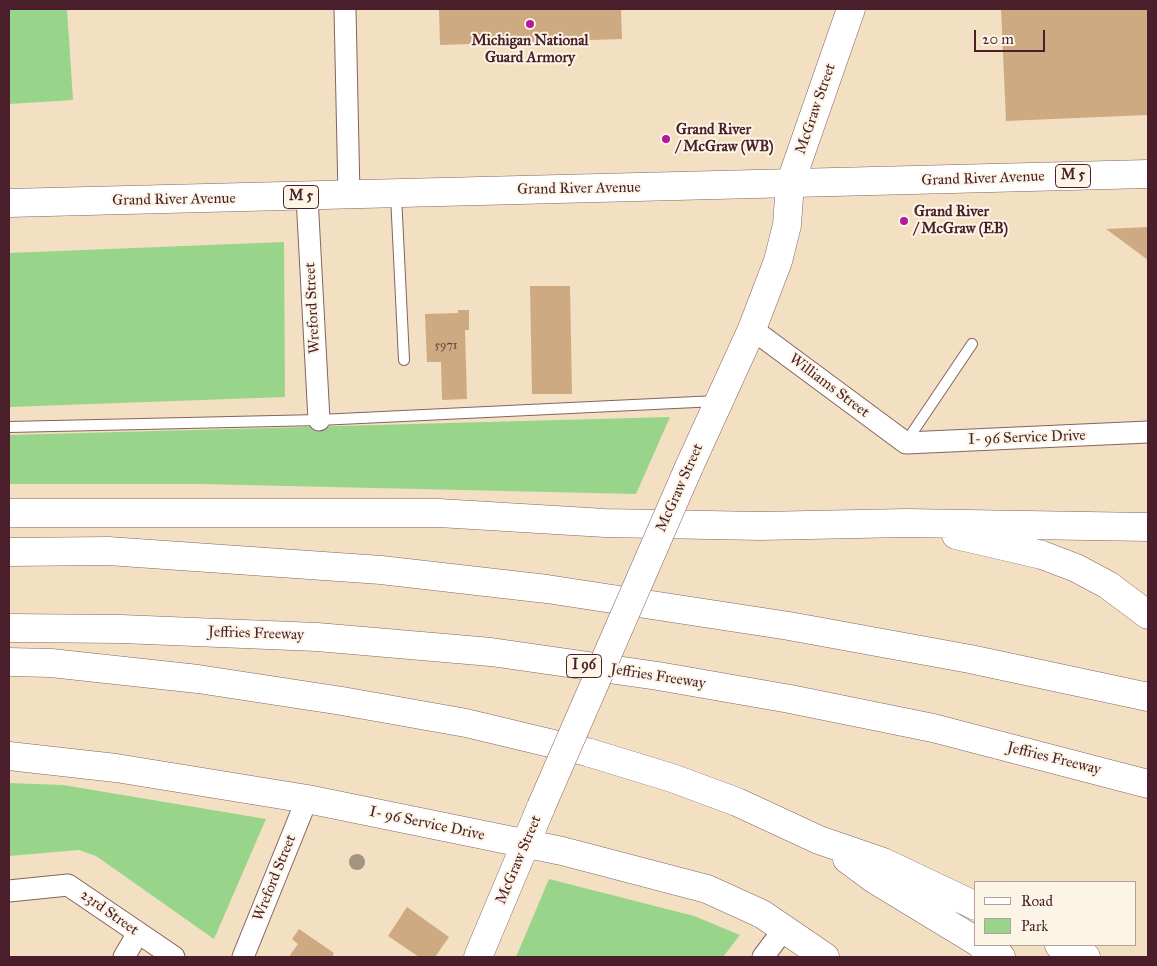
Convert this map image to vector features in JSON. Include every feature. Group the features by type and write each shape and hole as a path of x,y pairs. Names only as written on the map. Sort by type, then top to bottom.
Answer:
{"main road":[{"name":"McGraw Street","path":"478,957 525,843 717,401 752,329 778,260 787,226 790,184 850,9"},
{"name":"Grand River Avenue","path":"9,204 1145,177"},
{"path":"9,513 439,513 606,523 760,526 906,522 1148,527"},
{"path":"906,522 1042,556 1076,568 1108,584 1148,616"},
{"path":"9,552 108,551 381,570 547,589 789,626 970,659 1148,697"},
{"name":"Jeffries Freeway","path":"9,628 121,629 317,637 491,652 658,676 790,698 933,728 1148,784"},
{"path":"9,662 51,663 198,679 466,723 586,752 672,778 737,802 819,840 883,862 974,905"},
{"name":"I- 96 Service Drive","path":"9,756 97,766 307,799 525,843 707,889 762,914 826,957"},
{"path":"819,840 874,879 974,941"},
{"path":"983,946 1001,957"},
{"path":"1060,946 1086,957"}],"street":[{"path":"345,9 350,196"},
{"name":"Wreford Street","path":"307,196 319,420"},
{"name":"Williams Street","path":"752,329 906,443"},
{"name":"I- 96 Service Drive","path":"906,443 1148,432"},
{"name":"Wreford Street","path":"242,957 307,799"},
{"name":"23rd Street","path":"9,891 68,885 174,957"},
{"path":"763,957 784,929"},
{"path":"124,957 138,933"}],"lane":[{"path":"396,194 404,360"},
{"path":"906,443 972,344"},
{"path":"9,427 319,420 717,401"}],"green space":[{"path":"9,9 67,9 73,100 9,104"},
{"path":"284,242 285,397 9,407 9,253"},
{"path":"670,417 636,494 200,484 9,484 9,435"},
{"path":"9,783 63,785 266,819 214,939 96,856 79,850 9,856"},
{"path":"549,879 694,916 740,935 723,957 516,957"}],"building":[{"name":"Michigan National Guard Armory","path":"439,9 621,9 622,39 440,45"},
{"path":"1001,9 1148,9 1148,115 1006,121"},
{"path":"1148,227 1148,260 1106,229"},
{"path":"530,286 570,286 572,394 532,394"},
{"path":"458,310 469,310 469,330 465,330 467,399 442,400 441,362 427,362 425,314 458,313"},
{"path":"407,907 449,937 435,957 419,957 388,936"},
{"path":"299,929 334,953 332,957 292,957 290,955 298,944 292,939"}],"place":[{"name":"Michigan National Guard Armory","path":"530,24"},
{"name":"Grand River / McGraw (WB)","path":"666,139"},
{"name":"Grand River / McGraw (EB)","path":"904,221"}]}
